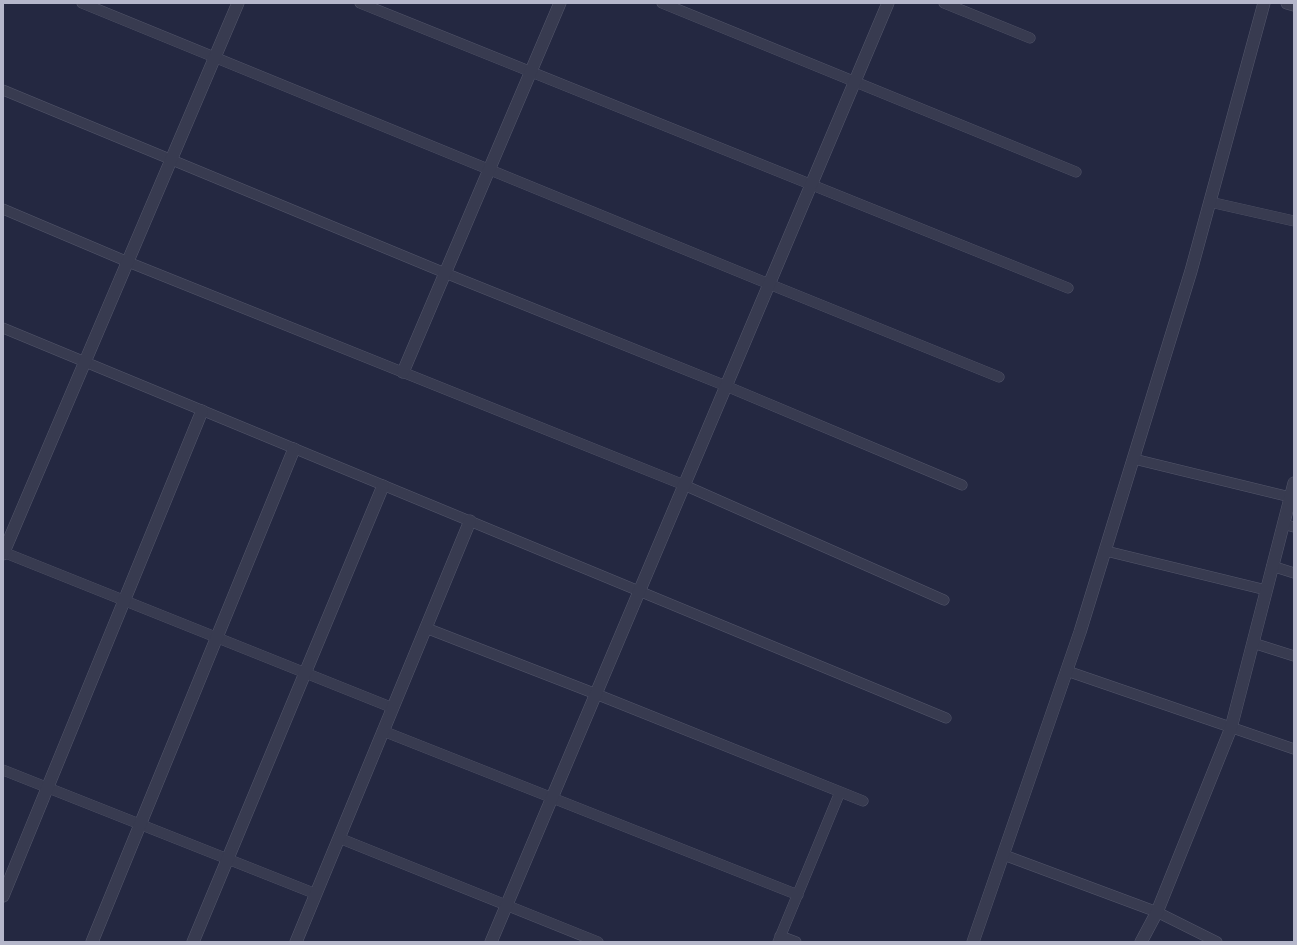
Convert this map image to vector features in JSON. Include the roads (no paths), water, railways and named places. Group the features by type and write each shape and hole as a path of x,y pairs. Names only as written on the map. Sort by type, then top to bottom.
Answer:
{"street":[{"path":"3,553 238,3"},
{"path":"403,372 560,3"},
{"path":"492,942 888,3"},
{"path":"973,942 1067,671 1106,551 1191,271 1264,3"},
{"path":"1287,3 1294,5"},
{"path":"3,896 202,411"},
{"path":"92,942 294,449"},
{"path":"1141,942 1157,912 1231,728 1272,566 1289,526 1290,497 1294,483"},
{"path":"193,942 384,486"},
{"path":"299,941 316,894 470,521"}],"lane":[{"path":"82,3 769,284 999,376"},
{"path":"360,3 1068,288"},
{"path":"662,3 1076,172"},
{"path":"944,3 1030,38"},
{"path":"3,90 726,386 962,486"},
{"path":"1210,202 1294,221"},
{"path":"3,209 128,262 684,485 944,600"},
{"path":"3,328 946,718"},
{"path":"1134,459 1290,497"},
{"path":"1106,551 1266,590"},
{"path":"3,553 393,708"},
{"path":"1272,566 1294,573"},
{"path":"426,628 596,694 863,801"},
{"path":"1253,643 1294,656"},
{"path":"1067,671 1294,749"},
{"path":"383,730 798,895"},
{"path":"3,770 316,894"},
{"path":"796,942 779,939 840,792"},
{"path":"339,838 598,942"},
{"path":"1004,855 1157,912 1217,942"}]}
